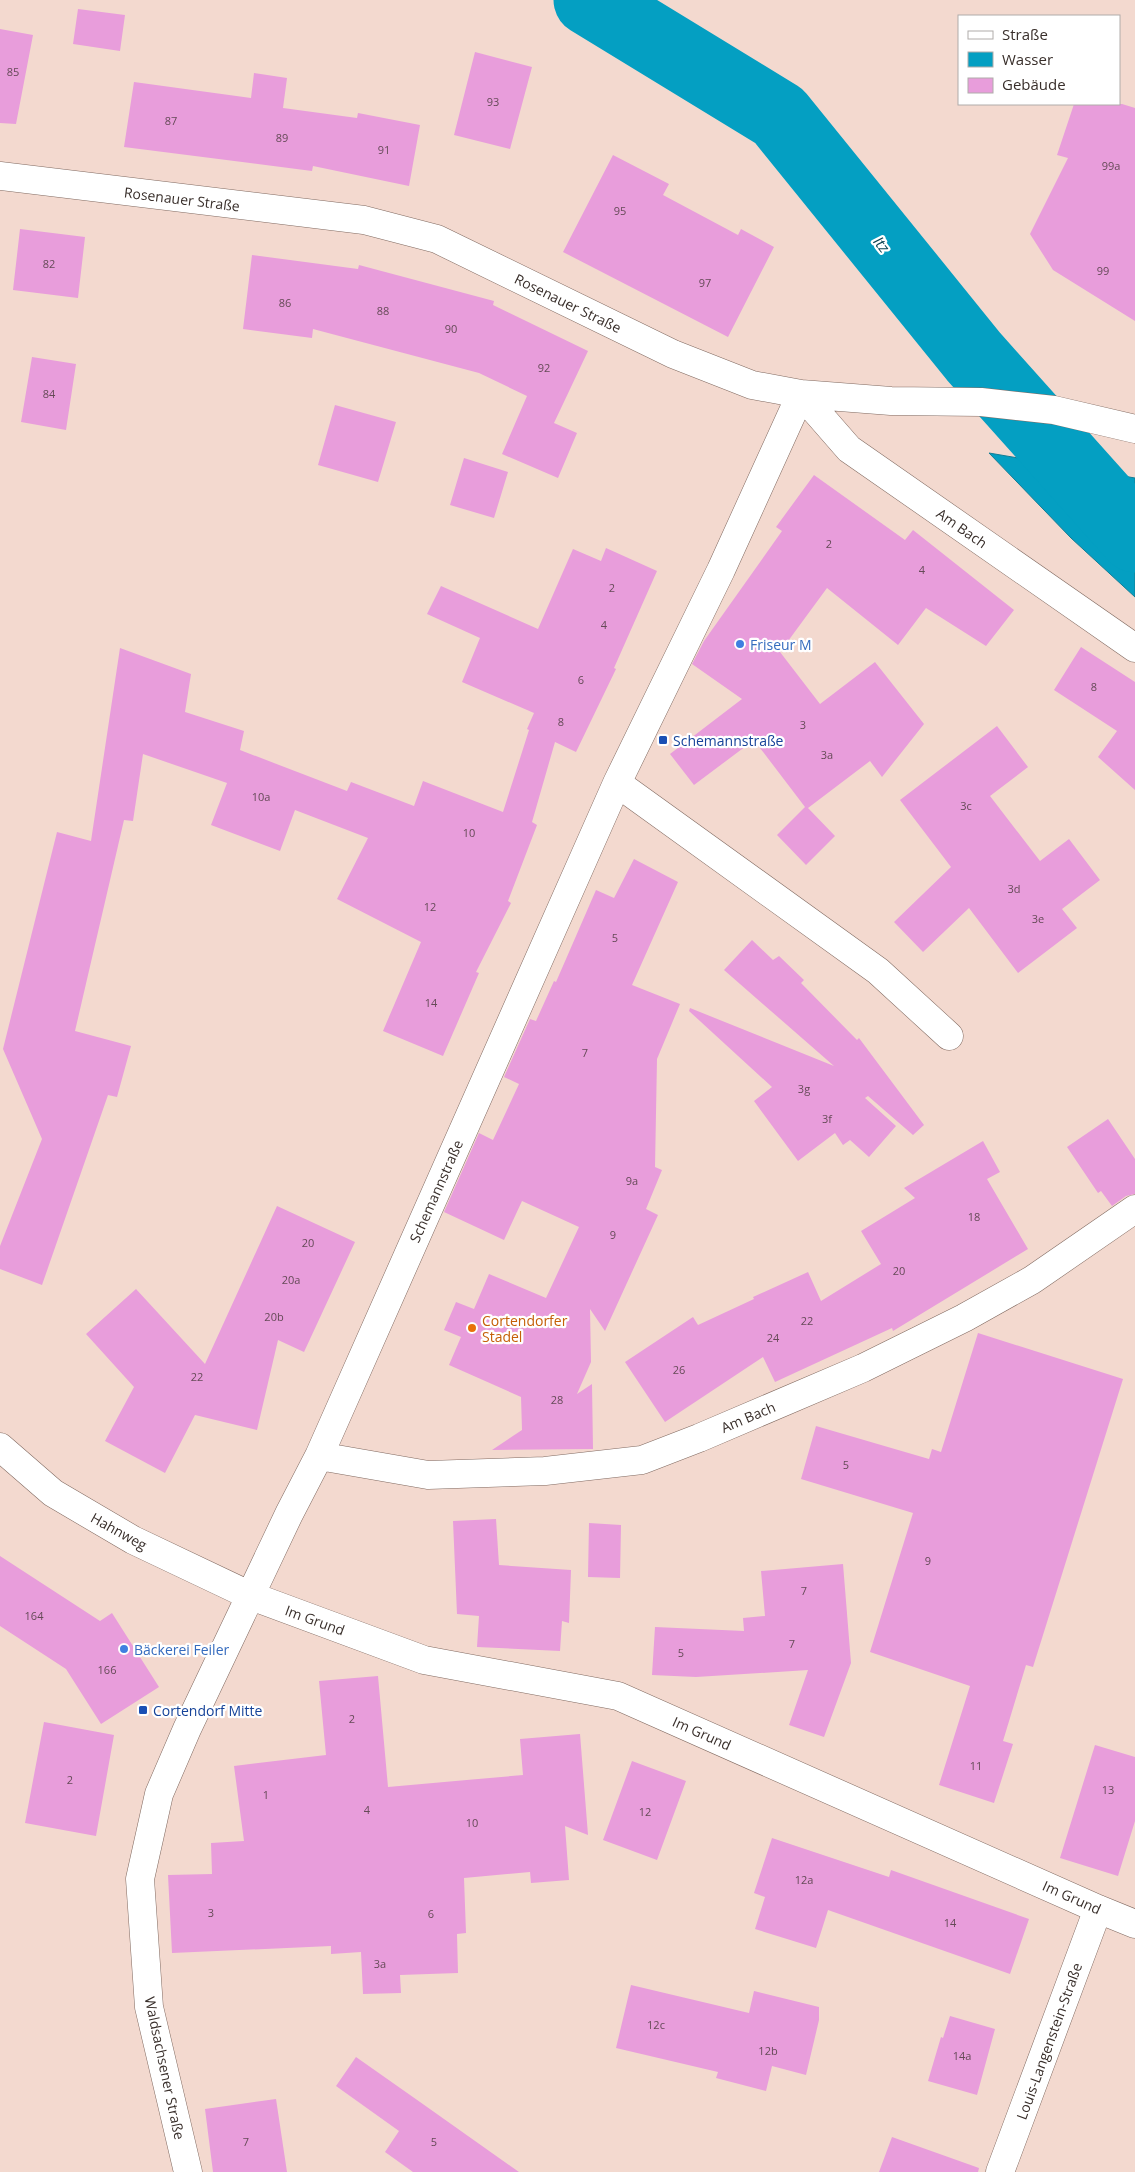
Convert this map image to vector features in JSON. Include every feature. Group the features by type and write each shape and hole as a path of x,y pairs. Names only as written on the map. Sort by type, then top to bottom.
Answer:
{"street":[{"name":"Rosenauer Straße","path":"0,176 364,220 437,239 702,366 752,385 801,394 891,402 981,402 1054,410 1133,428"},
{"name":"Am Bach","path":"801,394 849,449 1135,648"},
{"name":"Schemannstraße","path":"251,1596 289,1514 319,1456 617,783 721,570 801,394"},
{"path":"617,783 878,971 949,1036"},
{"name":"Am Bach","path":"319,1456 428,1475 545,1471 642,1460 699,1438 863,1368 964,1318 1032,1280 1135,1209"},
{"name":"Hahnweg","path":"0,1447 53,1493 133,1540 251,1596"},
{"name":"Im Grund","path":"251,1596 424,1660 618,1696 1135,1924"},
{"name":"Waldsachsener Straße","path":"188,2172 149,2007 140,1879 159,1794 187,1730 251,1596"},
{"name":"Louis-Langenstein-Straße","path":"1000,2172 1098,1909"}],"water":[{"path":"989,453 1135,478 1135,597 1071,538"}],"building":[{"path":"78,9 125,15 120,51 73,44"},
{"path":"0,29 33,35 16,124 0,123"},
{"path":"475,52 532,67 510,149 454,135"},
{"path":"254,73 287,78 283,108 357,118 358,113 420,125 409,186 313,166 312,171 124,147 134,82 251,98"},
{"path":"1122,104 1135,108 1135,321 1053,270 1030,234 1068,158 1057,155 1074,105"},
{"path":"613,155 669,184 663,195 738,235 741,229 774,247 728,337 563,252"},
{"path":"20,229 85,237 78,298 13,290"},
{"path":"252,255 358,269 359,265 494,301 493,305 588,351 554,423 577,433 558,478 502,454 527,396 479,373 313,329 312,338 243,329"},
{"path":"32,357 76,364 66,430 21,422"},
{"path":"335,405 396,422 378,482 318,465"},
{"path":"464,458 508,472 494,518 450,505"},
{"path":"814,475 905,540 913,530 1014,610 986,646 926,608 898,645 827,588 780,652 820,704 875,662 924,724 882,777 870,761 808,808 835,836 806,865 777,835 805,807 754,740 694,785 670,754 742,699 692,664 704,641 782,531 776,527"},
{"path":"606,548 657,571 614,668 616,669 576,752 555,742 532,822 537,825 508,901 511,903 476,972 479,973 443,1056 383,1031 421,942 337,899 368,838 295,810 280,851 211,825 227,783 143,754 133,821 124,820 75,1031 131,1046 117,1097 108,1095 42,1285 0,1269 0,1246 42,1139 3,1049 57,832 91,841 120,648 191,674 185,712 244,731 240,750 347,791 351,782 414,806 423,781 503,812 529,730 527,729 534,713 462,682 480,638 427,614 441,586 538,629 573,549 601,561"},
{"path":"1081,647 1135,682 1135,790 1098,757 1117,731 1054,690"},
{"path":"997,726 1028,767 990,796 1040,861 1069,839 1100,880 1062,909 1077,928 1018,973 969,908 923,952 894,922 951,867 900,800"},
{"path":"634,859 678,882 632,985 680,1004 657,1059 655,1167 662,1170 646,1209 658,1215 605,1331 590,1309 591,1362 577,1394 592,1384 593,1449 492,1450 522,1430 521,1397 449,1365 461,1337 444,1330 456,1302 474,1309 489,1274 546,1298 579,1227 522,1201 504,1240 444,1212 479,1133 493,1140 519,1084 504,1077 530,1019 536,1021 554,981 556,982 596,890 614,898"},
{"path":"752,940 773,960 779,956 804,980 801,983 857,1040 859,1038 924,1125 913,1135 868,1096 865,1098 896,1126 869,1157 850,1140 843,1145 835,1133 798,1161 754,1101 772,1087 689,1011 690,1008 834,1066 724,970"},
{"path":"1108,1119 1135,1159 1135,1194 1126,1196 1112,1206 1101,1191 1098,1193 1067,1147"},
{"path":"983,1141 1000,1172 987,1179 1028,1249 893,1331 892,1328 775,1382 763,1357 665,1422 625,1362 693,1317 698,1325 808,1272 821,1301 881,1264 861,1231 915,1198 904,1188"},
{"path":"277,1206 355,1242 304,1352 278,1340 257,1430 195,1415 165,1473 105,1441 134,1387 86,1334 136,1289 205,1364"},
{"path":"978,1333 1123,1379 1033,1667 1026,1665 1003,1741 1013,1744 994,1803 939,1785 970,1686 870,1652 913,1513 801,1479 816,1426 929,1459 932,1449 941,1452"},
{"path":"496,1519 499,1565 571,1570 569,1623 562,1621 560,1651 477,1647 479,1616 457,1614 453,1521"},
{"path":"589,1523 621,1525 620,1578 588,1577"},
{"path":"0,1556 100,1621 112,1613 159,1687 101,1724 66,1669 0,1626"},
{"path":"843,1564 851,1663 824,1737 789,1725 808,1670 696,1677 652,1675 655,1627 744,1631 743,1618 765,1616 761,1571"},
{"path":"378,1676 388,1787 523,1775 520,1739 580,1734 588,1835 565,1826 569,1880 531,1883 530,1872 464,1878 466,1933 457,1934 458,1973 400,1975 401,1993 363,1994 361,1952 331,1954 331,1946 172,1953 168,1875 212,1874 211,1843 244,1841 234,1766 326,1755 319,1681"},
{"path":"44,1722 114,1735 96,1836 25,1823"},
{"path":"1095,1745 1135,1757 1135,1821 1118,1876 1060,1858"},
{"path":"632,1761 686,1781 657,1860 603,1840"},
{"path":"772,1838 889,1877 891,1870 1029,1919 1010,1974 828,1910 816,1948 755,1929 765,1897 754,1893"},
{"path":"631,1985 749,2013 754,1991 819,2007 819,2020 806,2075 772,2066 766,2091 716,2078 718,2072 616,2048"},
{"path":"950,2016 995,2029 977,2095 928,2081 941,2037 943,2038"},
{"path":"356,2057 519,2172 413,2172 385,2152 399,2131 336,2086"},
{"path":"276,2099 287,2172 213,2172 205,2109"},
{"path":"892,2137 979,2168 978,2172 879,2172"}],"waterway":[{"name":"Itz","path":"589,0 779,116 974,357 1135,537"}],"place":[{"name":"Friseur M","path":"740,644"},
{"name":"Schemannstraße","path":"663,740"},
{"name":"Cortendorfer Stadel","path":"472,1328"},
{"name":"Bäckerei Feiler","path":"124,1649"},
{"name":"Cortendorf Mitte","path":"143,1710"}]}
